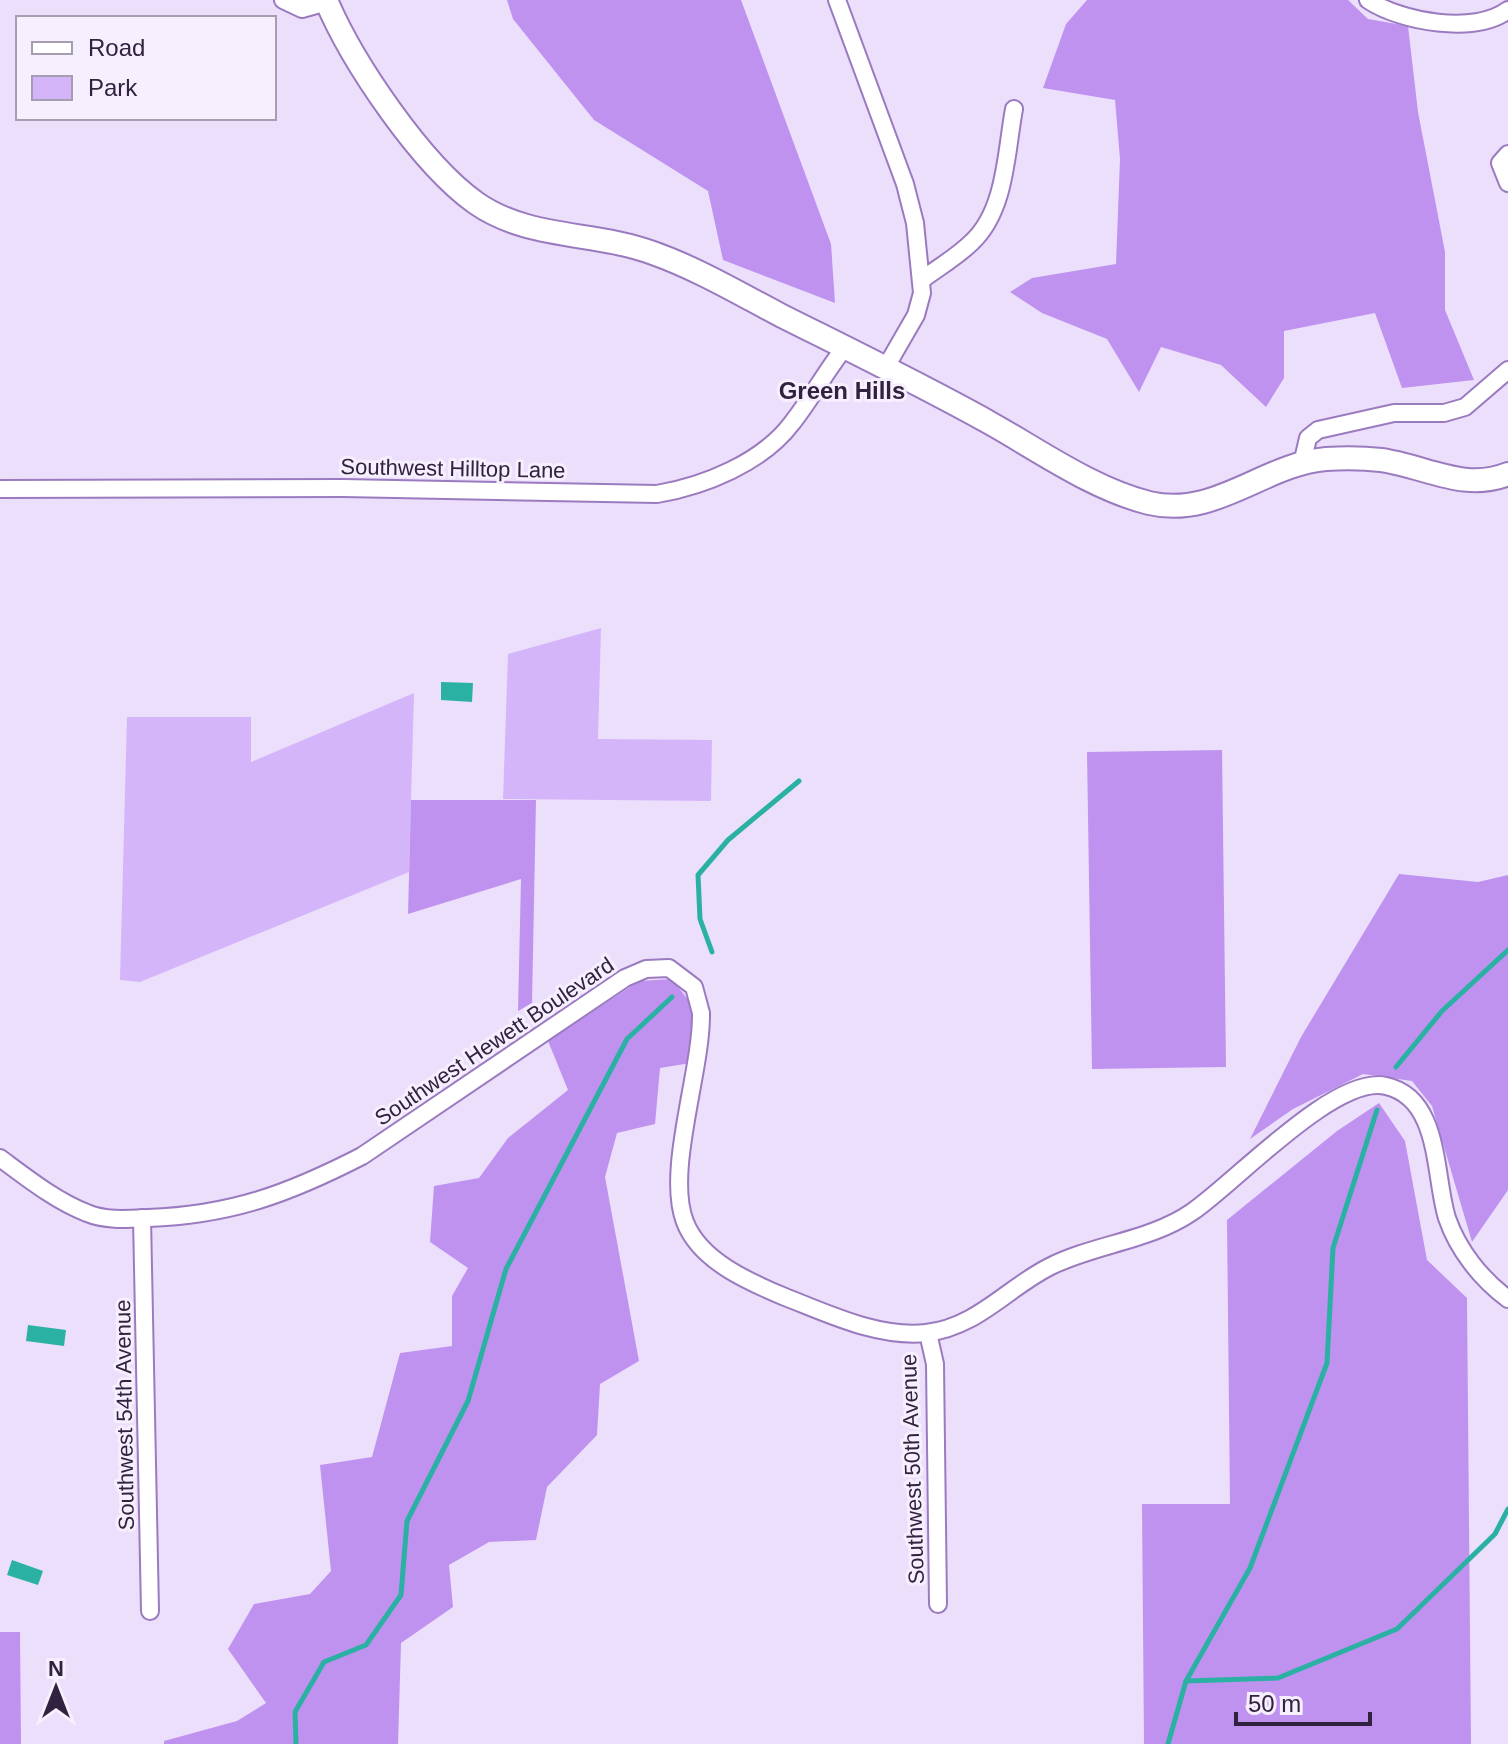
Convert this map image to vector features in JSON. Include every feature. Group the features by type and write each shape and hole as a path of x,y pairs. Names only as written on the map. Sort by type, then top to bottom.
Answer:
{"main road":[{"path":"326,1 352,52 400,119 450,180 477,204 531,229 611,241 654,253 886,367 1071,469 1147,502 1175,506 1205,503 1302,464 1345,458 1383,461 1451,479 1479,481 1508,474"}],"street":[{"path":"283,0 302,9 326,1"},
{"path":"837,0 905,184 915,223 923,279 916,315 886,367"},
{"path":"1368,0 1407,17 1454,24 1499,17 1508,10"},
{"path":"923,279 972,243 986,226 996,206 1014,109"},
{"path":"1508,154 1500,163 1508,183"},
{"name":"Southwest Hilltop Lane","path":"0,489 343,488 657,494 682,490 724,474 763,449 790,426 845,347"},
{"path":"1302,464 1308,438 1318,430 1394,413 1455,410 1482,395 1508,370"},
{"name":"Southwest Hewett Boulevard","path":"0,1158 90,1215 194,1217 237,1209 318,1178 362,1156 625,978 646,969 669,968 694,987 701,1013 680,1176 682,1212 690,1233 713,1258 767,1290 867,1326 898,1333 928,1333 973,1319 1061,1261 1189,1214 1317,1110 1348,1093 1377,1085 1404,1094 1422,1114 1448,1219 1459,1244 1489,1283 1508,1299"},
{"name":"Southwest 54th Avenue","path":"142,1218 150,1611"},
{"name":"Southwest 50th Avenue","path":"928,1333 935,1364 938,1604"}],"green space":[{"path":"601,628 598,739 712,740 711,801 503,799 508,654"},
{"path":"414,693 409,872 140,982 120,980 127,717 251,717 251,762"}],"shaded area":[{"path":"507,0 741,0 831,244 835,303 723,260 708,191 594,120 513,19"},
{"path":"1087,0 1348,0 1368,19 1408,26 1418,112 1445,252 1445,310 1474,380 1402,388 1375,313 1284,331 1284,378 1266,407 1221,365 1161,347 1139,392 1107,339 1042,313 1010,292 1032,278 1116,264 1120,159 1115,100 1043,88 1066,24"},
{"path":"441,682 473,683 472,702 441,700"},
{"path":"1222,750 1226,1067 1092,1069 1087,752"},
{"path":"411,800 536,800 532,1003 518,1011 521,879 408,914"},
{"path":"1399,874 1478,882 1508,875 1508,1190 1472,1242 1432,1106 1412,1081 1363,1074 1293,1109 1250,1139 1301,1037"},
{"path":"672,979 696,1010 691,1063 660,1068 655,1124 617,1133 605,1177 639,1361 600,1384 597,1435 547,1487 536,1540 489,1542 449,1565 453,1607 401,1643 398,1744 164,1744 164,1741 237,1721 266,1703 228,1649 254,1604 310,1594 331,1571 320,1465 372,1457 400,1353 452,1346 452,1296 468,1268 430,1242 434,1186 479,1178 508,1138 568,1090 548,1041 639,981"},
{"path":"1379,1103 1405,1141 1427,1260 1467,1298 1471,1744 1144,1744 1142,1504 1230,1504 1227,1220 1337,1131"},
{"path":"28,1325 66,1330 64,1346 26,1341"},
{"path":"12,1560 43,1571 38,1585 7,1575"},
{"path":"0,1632 20,1632 21,1744 0,1744"}],"waterway":[{"path":"712,952 700,919 698,875 728,840 799,781"},
{"path":"1396,1067 1442,1011 1508,950"},
{"path":"296,1744 295,1712 324,1662 366,1645 401,1595 407,1521 468,1401 506,1269 627,1039 672,997"},
{"path":"1168,1744 1186,1681 1250,1568 1327,1363 1333,1248 1377,1110"},
{"path":"1186,1681 1278,1678 1397,1629 1495,1534 1508,1509"}],"district":[{"name":"Green Hills","path":"842,391"}]}
